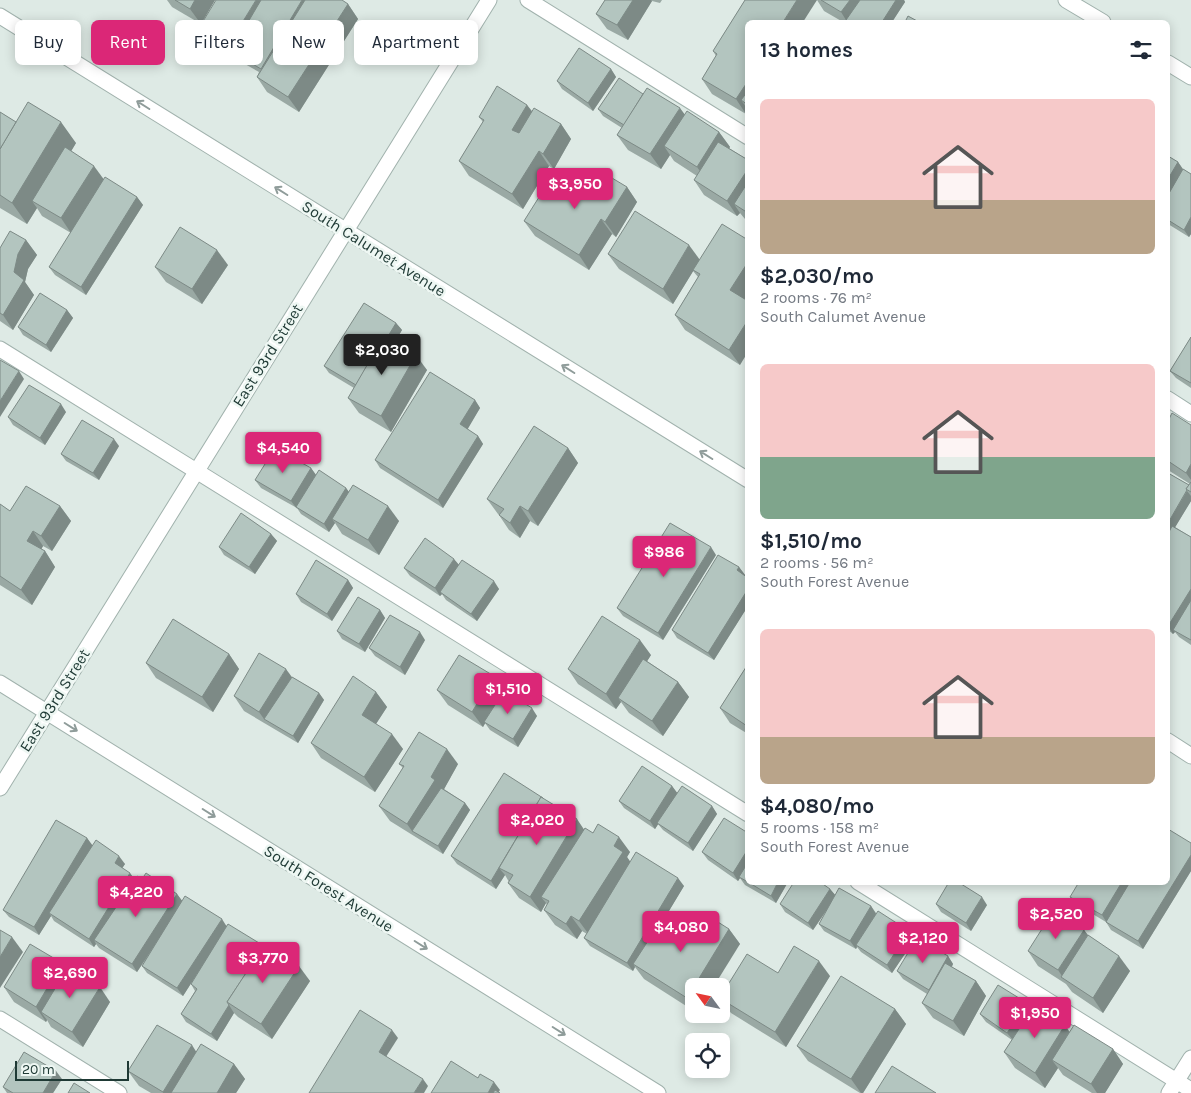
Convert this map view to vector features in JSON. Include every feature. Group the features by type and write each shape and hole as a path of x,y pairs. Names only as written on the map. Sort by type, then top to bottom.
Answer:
{"street":[{"name":"East 93rd Street","path":"0,788 489,0"},
{"path":"528,0 745,135"},
{"path":"1066,0 1100,20"},
{"name":"South Calumet Avenue","path":"0,16 745,478"},
{"path":"1170,64 1191,77"},
{"path":"0,349 745,812"},
{"path":"1170,400 1191,414"},
{"name":"South Forest Avenue","path":"0,683 658,1093"},
{"path":"1170,742 1191,756"},
{"path":"863,885 1173,1087 1191,1090"},
{"path":"0,1019 119,1093"},
{"path":"1173,1087 1191,1058"}],"building":[{"path":"175,0 195,0 190,9"},
{"path":"216,0 256,0 244,20 204,20"},
{"path":"261,0 302,0 290,20 273,20 273,49 261,69 254,65 263,65 263,20 249,20"},
{"path":"305,0 342,0 348,4 338,20 293,20"},
{"path":"605,0 633,0 617,25 596,14"},
{"path":"745,0 797,0 784,20 745,20 745,86 736,99 702,79 717,54 713,51"},
{"path":"821,0 850,0 841,12"},
{"path":"860,0 896,0 883,20 846,20"},
{"path":"908,16 915,20 906,20"},
{"path":"579,48 611,69 588,103 557,81"},
{"path":"273,51 273,65 309,65 288,97 257,77"},
{"path":"619,78 643,94 624,125 598,109"},
{"path":"497,86 527,105 512,130 519,133 534,108 561,124 543,154 539,151 512,194 459,161 484,120 479,117"},
{"path":"647,88 680,108 650,154 617,135"},
{"path":"745,95 745,103 741,100"},
{"path":"28,102 61,122 12,203 0,195 0,149"},
{"path":"687,111 719,132 697,167 664,146"},
{"path":"0,112 16,122 0,149"},
{"path":"718,142 745,158 745,174 727,201 694,180"},
{"path":"65,147 94,166 61,218 32,201"},
{"path":"1170,157 1178,162 1170,176"},
{"path":"597,169 627,187 605,222 601,219 579,255 524,221 551,178 580,196"},
{"path":"1183,169 1191,174 1191,217 1184,230 1170,221 1170,192"},
{"path":"105,177 137,197 81,287 49,267"},
{"path":"745,187 745,211 734,204"},
{"path":"635,211 689,245 663,289 608,254"},
{"path":"722,224 745,238 745,267 730,290 745,299 745,325 729,350 675,315 700,274 693,270"},
{"path":"180,227 217,250 192,289 155,267"},
{"path":"10,231 26,240 18,254 14,272 24,280 3,315 0,313 0,248"},
{"path":"40,293 67,310 46,345 18,327"},
{"path":"364,303 396,323 387,338 384,336 356,385 324,366"},
{"path":"384,336 416,355 381,416 348,398"},
{"path":"1191,337 1191,383 1170,371"},
{"path":"0,360 19,371 0,401"},
{"path":"430,372 475,400 460,424 478,436 438,500 375,460"},
{"path":"29,385 61,404 40,438 8,417"},
{"path":"1172,413 1191,425 1191,464 1186,473 1170,462 1170,417"},
{"path":"82,420 114,439 93,473 61,454"},
{"path":"534,426 568,448 528,511 520,506 510,523 499,515 504,509 487,499"},
{"path":"275,448 311,468 291,501 255,480"},
{"path":"319,470 346,488 324,524 296,507"},
{"path":"1170,474 1189,485 1170,520"},
{"path":"1191,482 1191,492 1186,489"},
{"path":"353,485 388,506 368,540 332,519"},
{"path":"26,486 60,506 41,536 33,531 27,541 45,551 21,590 0,576 0,504 10,511"},
{"path":"241,513 271,534 249,567 219,547"},
{"path":"670,523 711,547 658,633 617,608"},
{"path":"1172,526 1191,537 1191,589 1170,623 1170,530"},
{"path":"425,538 454,559 435,588 404,568"},
{"path":"718,555 739,567 737,570 745,576 745,594 708,653 672,630"},
{"path":"316,560 348,580 327,614 296,594"},
{"path":"462,560 494,581 471,614 440,592"},
{"path":"358,597 380,610 359,644 337,631"},
{"path":"1191,600 1191,640 1173,630"},
{"path":"390,615 420,632 400,667 369,648"},
{"path":"602,616 640,640 606,694 568,669"},
{"path":"173,619 229,654 202,697 146,663"},
{"path":"259,653 286,669 259,712 234,696"},
{"path":"459,655 494,676 472,712 437,690"},
{"path":"643,659 678,682 652,721 618,698"},
{"path":"745,669 745,725 720,708"},
{"path":"353,676 376,692 362,715 392,734 364,777 311,743"},
{"path":"292,677 319,693 293,736 264,719"},
{"path":"504,691 532,708 513,739 484,722"},
{"path":"419,732 447,749 431,777 435,780 407,824 379,806 404,766 399,764"},
{"path":"642,766 672,786 650,821 619,801"},
{"path":"504,773 543,798 541,797 491,881 451,856"},
{"path":"682,786 712,806 688,843 657,823"},
{"path":"441,788 465,803 438,846 412,831"},
{"path":"541,797 577,819 530,897 508,883 513,875 499,868"},
{"path":"724,818 745,831 745,854 733,873 702,852"},
{"path":"56,820 87,838 34,927 3,910"},
{"path":"598,824 619,837 614,846 623,852 579,921 571,916 566,924 544,910 549,901 541,897 585,828 593,833"},
{"path":"1170,830 1191,843 1191,855 1138,941 1106,922 1128,885 1170,885"},
{"path":"96,840 119,856 115,863 130,873 89,939 49,913"},
{"path":"636,852 678,878 627,963 584,938"},
{"path":"745,867 745,880 739,877"},
{"path":"146,873 177,894 132,964 94,940 137,876 142,879"},
{"path":"753,885 776,885 771,896"},
{"path":"792,885 824,885 830,889 808,923 780,904"},
{"path":"947,885 963,885 982,897 966,923 936,904"},
{"path":"1077,885 1120,885 1102,915 1070,897"},
{"path":"839,888 871,906 850,941 819,924"},
{"path":"185,896 222,919 177,988 142,966"},
{"path":"1054,910 1084,930 1058,970 1028,951"},
{"path":"878,911 909,931 887,965 856,945"},
{"path":"702,912 729,929 699,978 685,978 685,997 633,964 661,921 687,937"},
{"path":"228,924 264,946 227,1002 229,1005 211,1034 181,1014 197,989 191,984"},
{"path":"0,930 12,937 0,957"},
{"path":"1088,935 1119,956 1093,998 1061,977"},
{"path":"917,938 948,956 929,990 897,971"},
{"path":"30,944 62,963 36,1007 4,987"},
{"path":"265,944 299,966 261,1024 227,1002"},
{"path":"794,946 819,961 775,1032 730,1004 730,981 747,954 778,973"},
{"path":"945,963 976,981 953,1021 922,1003"},
{"path":"68,967 100,987 72,1032 41,1012"},
{"path":"841,976 895,1009 851,1079 797,1046"},
{"path":"998,985 1027,1003 1007,1033 980,1014"},
{"path":"1034,1006 1065,1025 1035,1073 1004,1052"},
{"path":"360,1010 392,1030 379,1052 423,1079 414,1093 309,1093"},
{"path":"157,1025 192,1045 163,1092 128,1071"},
{"path":"1074,1025 1113,1049 1091,1084 1052,1060"},
{"path":"201,1044 234,1064 217,1093 171,1093"},
{"path":"24,1052 56,1071 43,1093 13,1093 3,1087"},
{"path":"451,1061 478,1078 480,1074 494,1082 488,1093 431,1093"},
{"path":"892,1066 936,1093 875,1093"},
{"path":"74,1083 90,1093 68,1093"}]}
